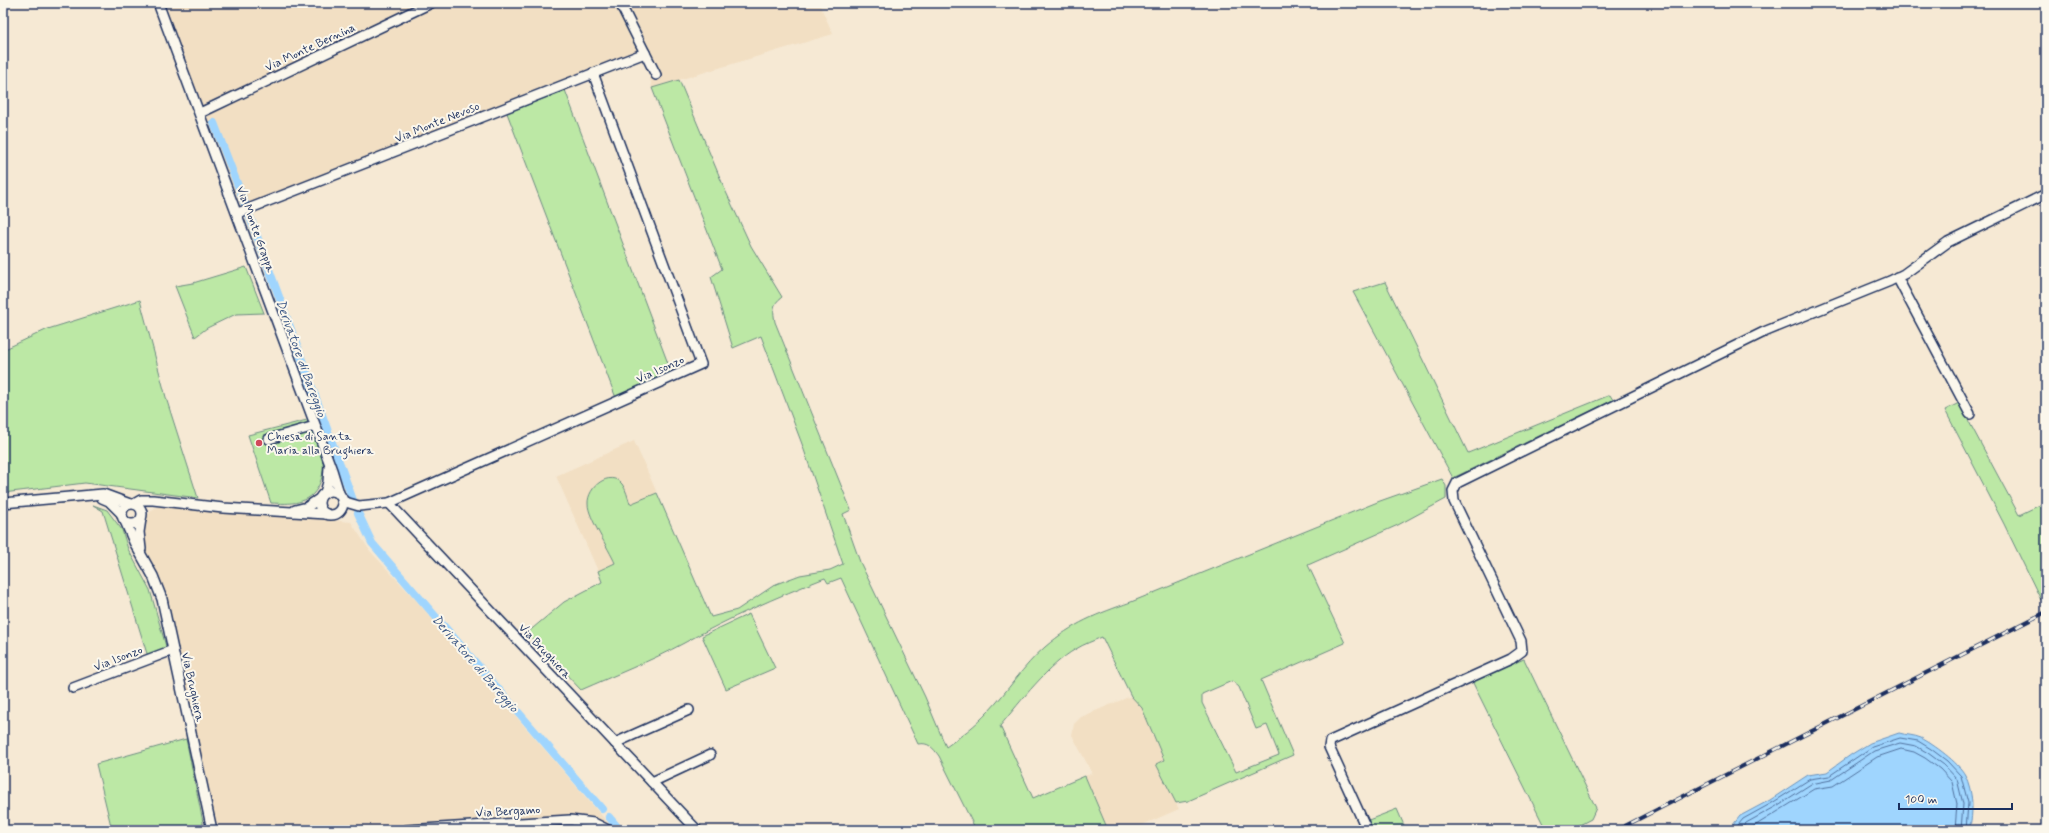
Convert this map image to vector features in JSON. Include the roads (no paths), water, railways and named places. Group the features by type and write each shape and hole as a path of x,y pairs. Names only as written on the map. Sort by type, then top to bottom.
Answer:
{"street":[{"name":"Via Monte Grappa","path":"158,3 200,113 244,210 315,426 341,499"},
{"name":"Via Monte Bernina","path":"200,113 431,3"},
{"path":"620,3 656,75"},
{"name":"Via Monte Nevoso","path":"244,210 644,53"},
{"name":"Via Isonzo","path":"389,503 701,364 593,73"},
{"path":"1367,830 1328,747 1330,741 1511,659 1519,655 1522,651 1520,641 1454,501 1453,491 1457,483 1764,332 1897,277 1948,242 2046,194"},
{"path":"1897,277 1970,414"},
{"path":"269,439 315,426"},
{"name":"Via Monte Grappa","path":"322,496 328,482 329,464"},
{"path":"289,511 307,507 322,496 334,492 341,499 359,506"},
{"path":"87,494 110,501 123,517 133,524 148,508 162,501"},
{"path":"3,503 87,494 103,494 132,504 140,508 141,517 139,532 141,553"},
{"path":"322,496 320,507 327,514"},
{"path":"338,512 341,508 341,499"},
{"path":"123,517 124,508 141,500 223,508 327,514 359,506 389,503"},
{"name":"Via Brughiera","path":"389,503 697,830"},
{"name":"Via Brughiera","path":"123,517 134,542 159,589 212,830"},
{"name":"Via Isonzo","path":"73,688 173,650"},
{"path":"615,743 689,710"},
{"path":"652,782 710,755"},
{"name":"Via Bergamo","path":"407,830 570,820 594,823 608,830"}],"water":[{"path":"1899,733 1918,737 1926,741 1939,749 1962,770 1968,781 1972,802 1972,816 1969,830 1729,830 1740,816 1770,800 1808,775 1827,772 1870,743"}],"waterway":[{"name":"Derivatore di Bareggio","path":"214,123 245,204"},
{"name":"Derivatore di Bareggio","path":"250,217 353,500"},
{"name":"Derivatore di Bareggio","path":"358,513 372,543 602,809"},
{"name":"Derivatore di Bareggio","path":"609,817 620,830"}],"railway":[{"path":"1617,830 2046,612"}],"place":[{"name":"Chiesa di Santa Maria alla Brughiera","path":"259,443"}]}
